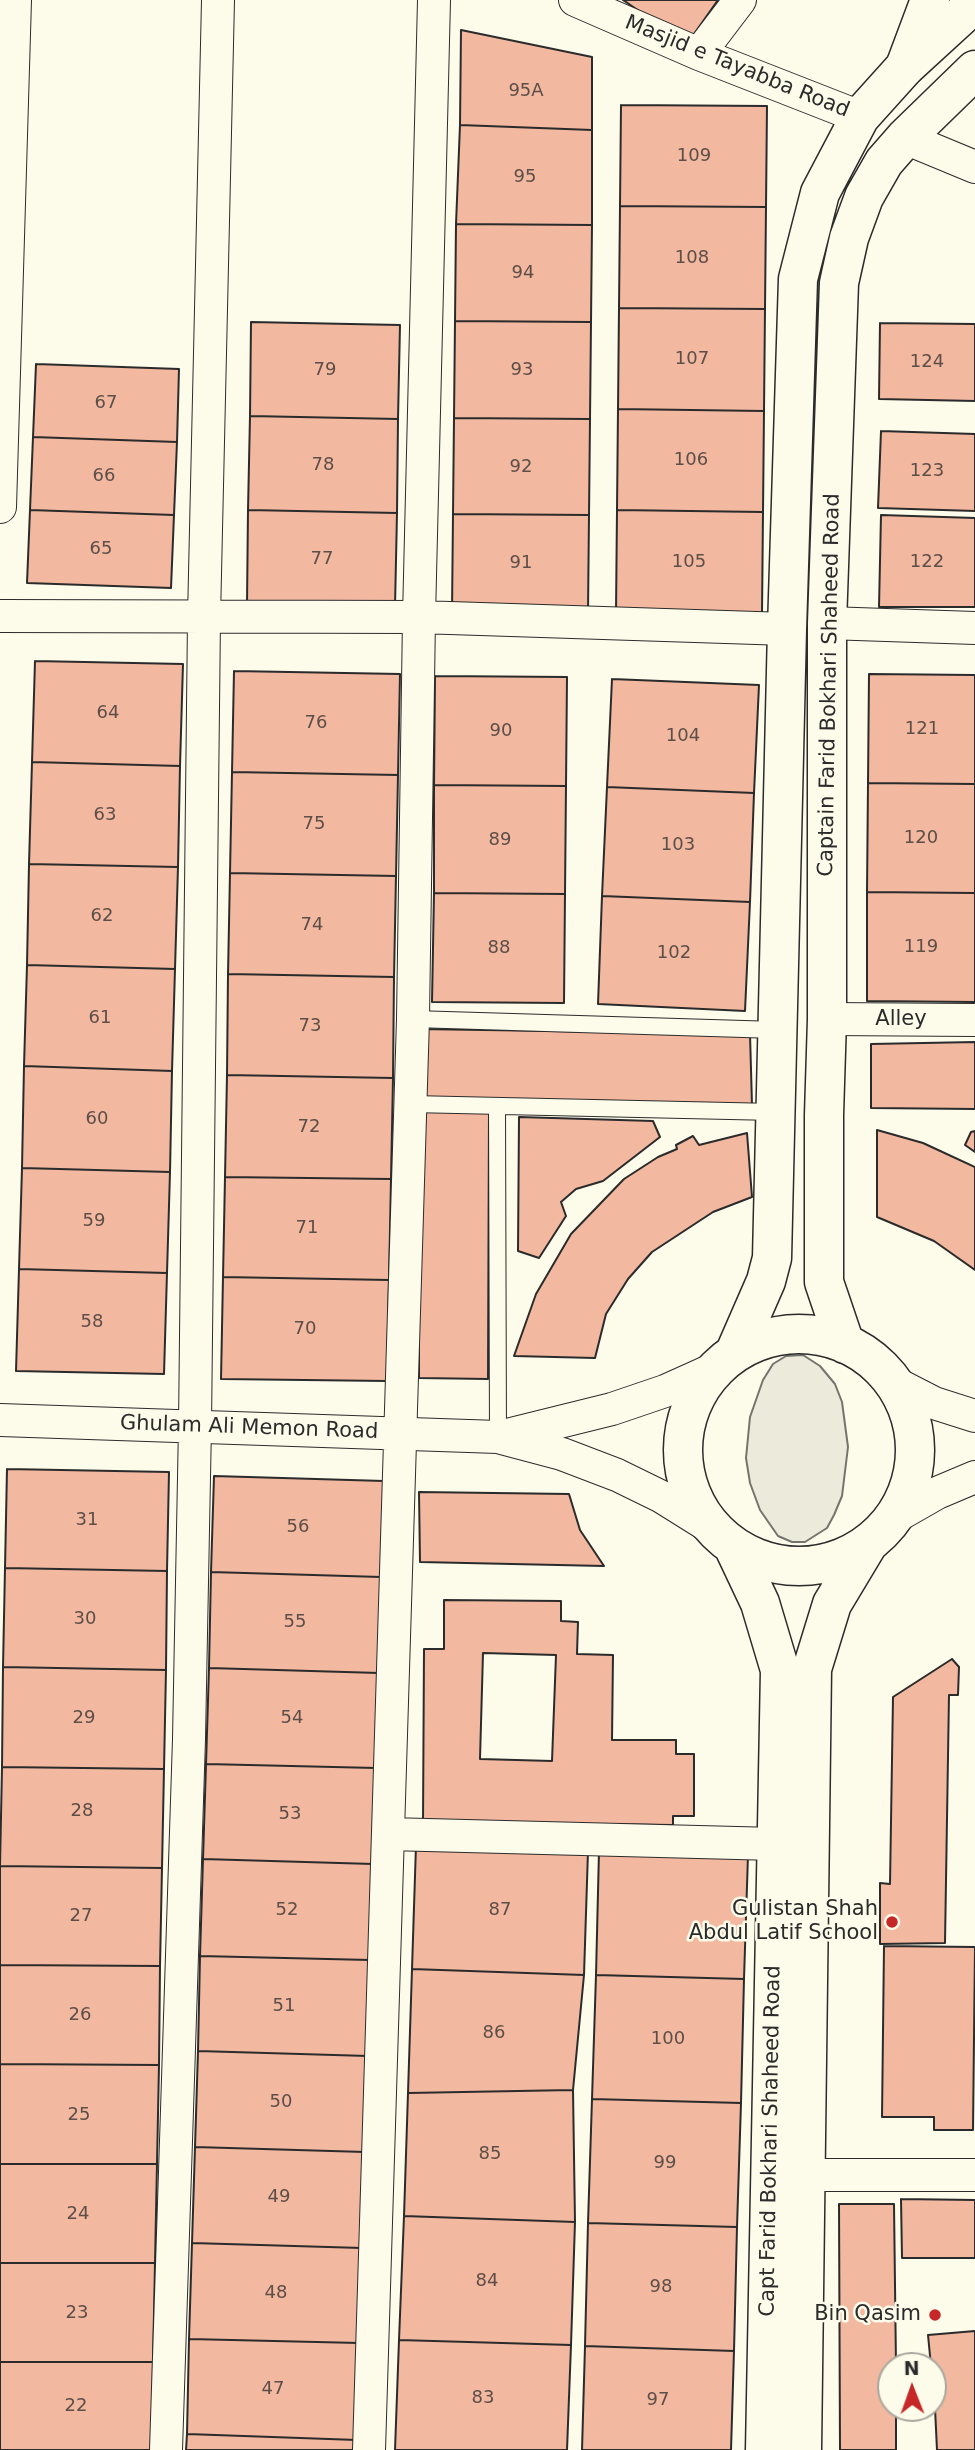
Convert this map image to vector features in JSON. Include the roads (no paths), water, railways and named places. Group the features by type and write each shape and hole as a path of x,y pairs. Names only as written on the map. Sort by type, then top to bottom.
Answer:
{"street":[{"path":"0,507 15,0"},
{"path":"166,2450 188,1753 195,1425 204,618 218,0"},
{"path":"369,2450 411,1104 419,617 434,0"},
{"name":"Masjid e Tayabba Road","path":"575,0 699,54 860,117"},
{"path":"699,54 740,0"},
{"path":"905,67 930,0"},
{"path":"860,117 905,67 975,3"},
{"name":"Captain Farid Bokhari Shaheed Road","path":"845,1344 824,1282 827,623 839,283 849,238 864,197 884,162 975,70"},
{"name":"Captain Farid Bokhari Shaheed Road","path":"725,1361 766,1281 772,1258 798,279 820,193 860,117"},
{"path":"905,138 975,167"},
{"path":"0,616 419,617 787,629"},
{"path":"827,623 975,628"},
{"name":"Alley","path":"827,1019 975,1020"},
{"path":"498,1437 612,1409 665,1391 771,1338 808,1335 845,1344 864,1354 881,1367 895,1383 905,1402 913,1423 916,1444 912,1482 895,1517"},
{"path":"722,1537 693,1502 684,1473 682,1443 687,1416 698,1391 725,1361"},
{"path":"895,1383 934,1403 975,1416"},
{"name":"Ghulam Ali Memon Road","path":"0,1420 498,1437"},
{"path":"498,1437 562,1454 617,1475 662,1497 722,1537 766,1562 801,1567 837,1561 868,1544 895,1517 937,1493 975,1477"},
{"name":"Capt Farid Bokhari Shaheed Road","path":"722,1537 760,1603 780,1670 765,2450"},
{"name":"Capt Farid Bokhari Shaheed Road","path":"802,2450 812,1669 832,1604 868,1544"},
{"path":"388,1834 776,1844"},
{"path":"807,2175 975,2175"}],"lane":[{"path":"413,1020 777,1030"},
{"path":"411,1104 775,1112"},
{"path":"497,1105 498,1437"}],"place":[{"name":"Gulistan Shah Abdul Latif School","path":"892,1922"},
{"name":"Bin Qasim","path":"935,2315"}]}
